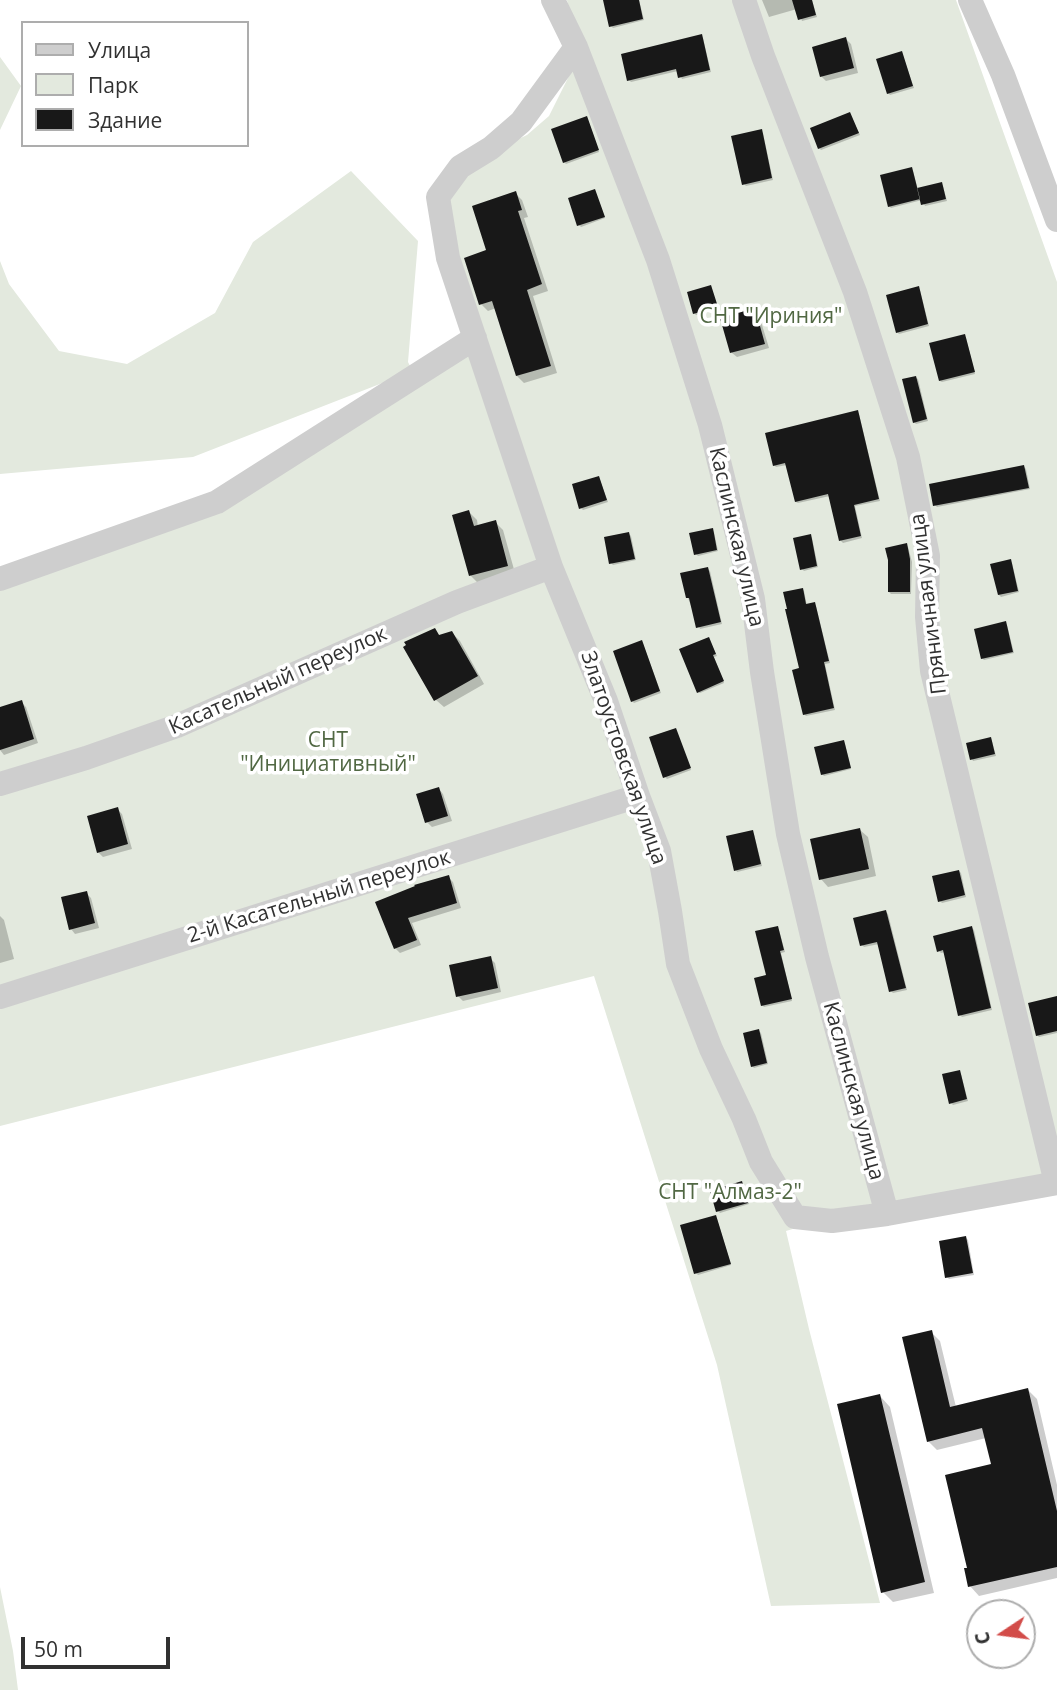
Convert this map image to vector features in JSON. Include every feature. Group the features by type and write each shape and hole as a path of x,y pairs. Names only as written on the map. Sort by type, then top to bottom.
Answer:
{"street":[{"name":"Каслинская улица","path":"553,0 576,47 658,260 710,425 753,599 788,834 817,957 887,1214"},
{"name":"Пряничная улица","path":"744,0 855,292 908,457 928,556 927,617 932,671 1057,1183"},
{"path":"970,0 1003,75 1057,220"},
{"name":"Златоустовская улица","path":"576,47 521,122 491,148 460,167 438,197 448,258 551,567 606,701 659,851 678,964 700,1024 761,1162 795,1217 832,1221 887,1214 1057,1183"},
{"path":"0,579 217,502 475,338"},
{"name":"Касательный переулок","path":"0,784 177,726 457,602 551,567"},
{"name":"2-й Касательный переулок","path":"0,997 638,796"}],"green space":[{"path":"567,0 956,0 1057,282 1057,1186 826,1219 786,1231 880,1603 771,1606 717,1365 594,976 0,1126 0,570 215,496 408,373 193,457 0,474 0,261 9,284 59,351 127,364 215,313 253,242 351,171 418,241 408,362 412,370 477,330 444,196 455,169 527,135 549,116 573,68"},
{"path":"0,57 21,86 0,130"},
{"path":"0,1587 13,1651 18,1690 0,1690"}],"building":[{"path":"603,0 639,0 643,19 609,27"},
{"path":"792,0 812,0 816,15 798,20"},
{"path":"702,34 710,70 678,78 676,69 627,81 621,54"},
{"path":"846,37 854,68 820,77 812,47"},
{"path":"902,51 913,86 887,94 876,59"},
{"path":"850,112 859,133 818,149 810,128"},
{"path":"587,116 599,150 563,163 551,129"},
{"path":"762,129 772,178 742,185 731,136"},
{"path":"912,167 920,199 888,207 880,175"},
{"path":"942,182 946,199 921,205 917,188"},
{"path":"595,189 605,217 577,226 568,198"},
{"path":"516,191 522,210 518,211 542,284 527,290 551,366 516,376 492,301 479,305 464,258 486,250 472,206"},
{"path":"711,285 718,307 693,314 687,292"},
{"path":"919,286 928,324 896,333 886,295"},
{"path":"755,308 765,344 730,353 720,318"},
{"path":"965,334 975,372 939,381 929,343"},
{"path":"916,376 927,419 913,423 902,379"},
{"path":"858,410 879,499 854,505 861,536 839,541 828,494 795,502 785,463 773,466 765,433"},
{"path":"1024,465 1029,488 933,506 929,484"},
{"path":"599,476 607,500 579,509 572,484"},
{"path":"469,510 474,526 496,520 508,566 469,576 452,515"},
{"path":"713,528 717,550 694,555 689,533"},
{"path":"629,532 635,559 609,564 604,537"},
{"path":"811,534 817,566 800,570 793,538"},
{"path":"907,543 910,592 888,592 888,560 885,548"},
{"path":"1011,559 1018,591 998,595 990,564"},
{"path":"708,567 721,622 696,628 680,573"},
{"path":"803,588 806,604 815,602 829,661 824,662 834,708 803,715 792,670 799,668 783,592"},
{"path":"1006,621 1013,652 981,659 974,629"},
{"path":"435,628 439,635 452,631 478,676 434,701 403,647 406,645 404,642"},
{"path":"709,637 724,681 697,693 679,649"},
{"path":"642,640 660,691 631,702 613,651"},
{"path":"22,700 34,739 0,750 0,707"},
{"path":"676,728 691,768 663,778 649,737"},
{"path":"991,737 995,754 970,760 966,743"},
{"path":"844,740 851,768 821,775 814,747"},
{"path":"439,787 448,816 425,823 416,794"},
{"path":"118,807 128,844 97,853 87,816"},
{"path":"860,828 869,869 819,880 810,839"},
{"path":"753,830 761,864 734,871 726,836"},
{"path":"959,870 965,895 938,902 932,876"},
{"path":"449,875 457,903 408,918 417,940 394,949 375,902 414,885"},
{"path":"87,891 95,923 69,930 61,897"},
{"path":"886,910 906,988 889,992 877,942 860,946 853,918"},
{"path":"778,926 784,950 780,951 792,999 761,1006 754,978 766,975 755,931"},
{"path":"972,926 991,1008 958,1016 943,950 937,952 933,936"},
{"path":"491,956 498,988 456,997 449,965"},
{"path":"1057,996 1057,1031 1036,1036 1028,1003"},
{"path":"759,1029 767,1063 751,1067 743,1033"},
{"path":"960,1070 967,1099 949,1104 942,1074"},
{"path":"742,1181 748,1203 716,1212 710,1191"},
{"path":"716,1215 731,1264 694,1274 680,1225"},
{"path":"966,1236 973,1273 945,1278 939,1241"},
{"path":"932,1330 950,1407 1028,1388 1057,1511 1057,1567 968,1587 964,1568 967,1568 945,1475 991,1464 982,1428 927,1442 902,1337"},
{"path":"880,1394 925,1582 881,1593 837,1404"}],"park label":[{"name":"СНТ \"Ириния\"","path":"771,317"},
{"name":"СНТ \"Инициативный\"","path":"328,753"},
{"name":"СНТ \"Алмаз-2\"","path":"730,1193"}]}
